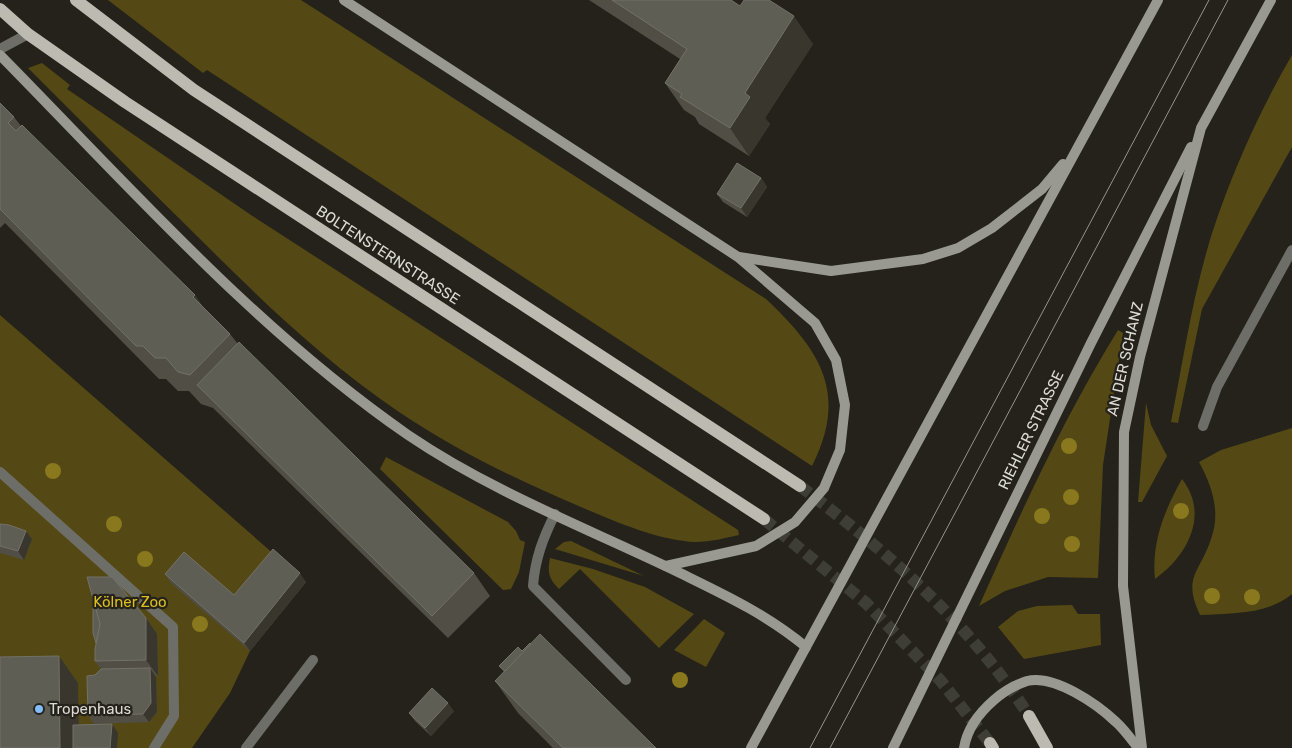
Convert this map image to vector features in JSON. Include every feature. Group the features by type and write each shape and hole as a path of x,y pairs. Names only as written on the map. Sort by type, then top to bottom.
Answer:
{"main road":[{"path":"76,0 194,90 800,486"},
{"path":"344,0 738,257 815,323 836,360 845,404 840,450 824,488 795,522 756,546 666,566"},
{"path":"751,748 1158,0"},
{"name":"AN DER SCHANZ","path":"1142,748 1123,586 1124,432 1140,357 1201,128 1271,0"},
{"name":"BOLTENSTERNSTRASSE","path":"0,9 28,34 125,102 764,519"},
{"path":"0,55 236,294 320,367 408,435 477,476 757,611 806,647"},
{"name":"RIEHLER STRASSE","path":"893,748 1091,343 1201,128"},
{"path":"738,257 831,271 923,259 958,248 992,228 1042,189 1078,146"},
{"path":"964,748 966,738 981,711 1003,692 1028,681 1058,683 1116,722 1138,748"},
{"path":"1029,716 1047,748"}],"lane":[{"path":"0,49 28,34"},
{"path":"1204,426 1217,387 1292,250"},
{"path":"0,472 173,627 174,716 154,748"},
{"path":"554,514 534,566 533,586 626,680"},
{"path":"246,748 313,660"}],"green space":[{"path":"108,0 301,0 766,299 801,336 814,355 823,374 828,395 828,416 823,440 812,466 207,70 203,73"},
{"path":"1292,55 1292,147 1202,309 1178,423 1171,422 1191,315 1211,236 1227,190 1244,150 1262,111"},
{"path":"42,63 70,85 67,89 251,215 738,530 739,535 712,541 681,541 634,528 574,504 506,473 462,451 399,412 319,351 221,260 28,68"},
{"name":"Kölner Zoo","path":"0,315 306,582 250,651 230,693 192,748 0,748"},
{"path":"1118,330 1123,333 1103,465 1098,578 1048,577 1005,591 979,606 1027,500 1061,431"},
{"path":"1146,403 1151,425 1167,456 1142,502 1138,502"},
{"path":"1292,428 1292,594 1271,606 1248,612 1200,615 1195,602 1193,583 1214,529 1215,509 1208,480 1199,462 1221,450"},
{"path":"386,457 508,522 516,531 520,540 525,542 519,572 511,589 503,590 380,469"},
{"path":"1182,479 1190,493 1194,507 1191,534 1177,559 1155,579 1154,566 1157,539 1170,502"},
{"path":"571,541 644,576 555,549 564,542"},
{"path":"550,558 593,569 645,587 694,614 659,648 580,569 559,589 550,575"},
{"path":"1072,605 1078,614 1100,614 1101,645 1024,659 998,627 1018,611 1037,606"},
{"path":"704,619 725,633 706,667 674,650"}],"building":[{"path":"612,0 731,0 740,6 744,0 769,0 794,16 745,93 750,97 730,128 680,97 682,94 665,83 687,49"},
{"path":"0,103 14,117 8,123 16,131 22,125 195,295 193,297 230,334 190,375 178,372 166,358 155,358 143,346 136,346 0,209"},
{"path":"737,163 761,178 741,208 717,194"},
{"path":"239,342 474,573 432,616 197,385"},
{"path":"0,524 26,531 18,551 0,546"},
{"path":"273,549 300,573 244,643 165,574 184,552 234,595"},
{"path":"87,577 112,577 146,618 146,660 95,661 95,649 100,624"},
{"path":"93,599 100,624 96,643 93,633"},
{"path":"540,634 656,748 563,748 495,681"},
{"path":"530,643 505,671 499,666 518,647 522,651"},
{"name":"Tropenhaus","path":"59,656 60,748 0,748 0,657"},
{"path":"150,668 151,703 143,714 88,715 87,676 95,675 101,669"},
{"path":"432,688 448,703 425,728 409,713"},
{"path":"112,724 110,748 73,748 73,725"}],"tunnel":[{"path":"800,486 895,563 954,620 981,650 1029,716"},
{"path":"764,519 866,603 940,680 990,743"}],"tram line":[{"path":"810,748 1209,0"},
{"path":"830,748 1228,0"}],"place":[{"name":"Tropenhaus","path":"39,709"}]}
